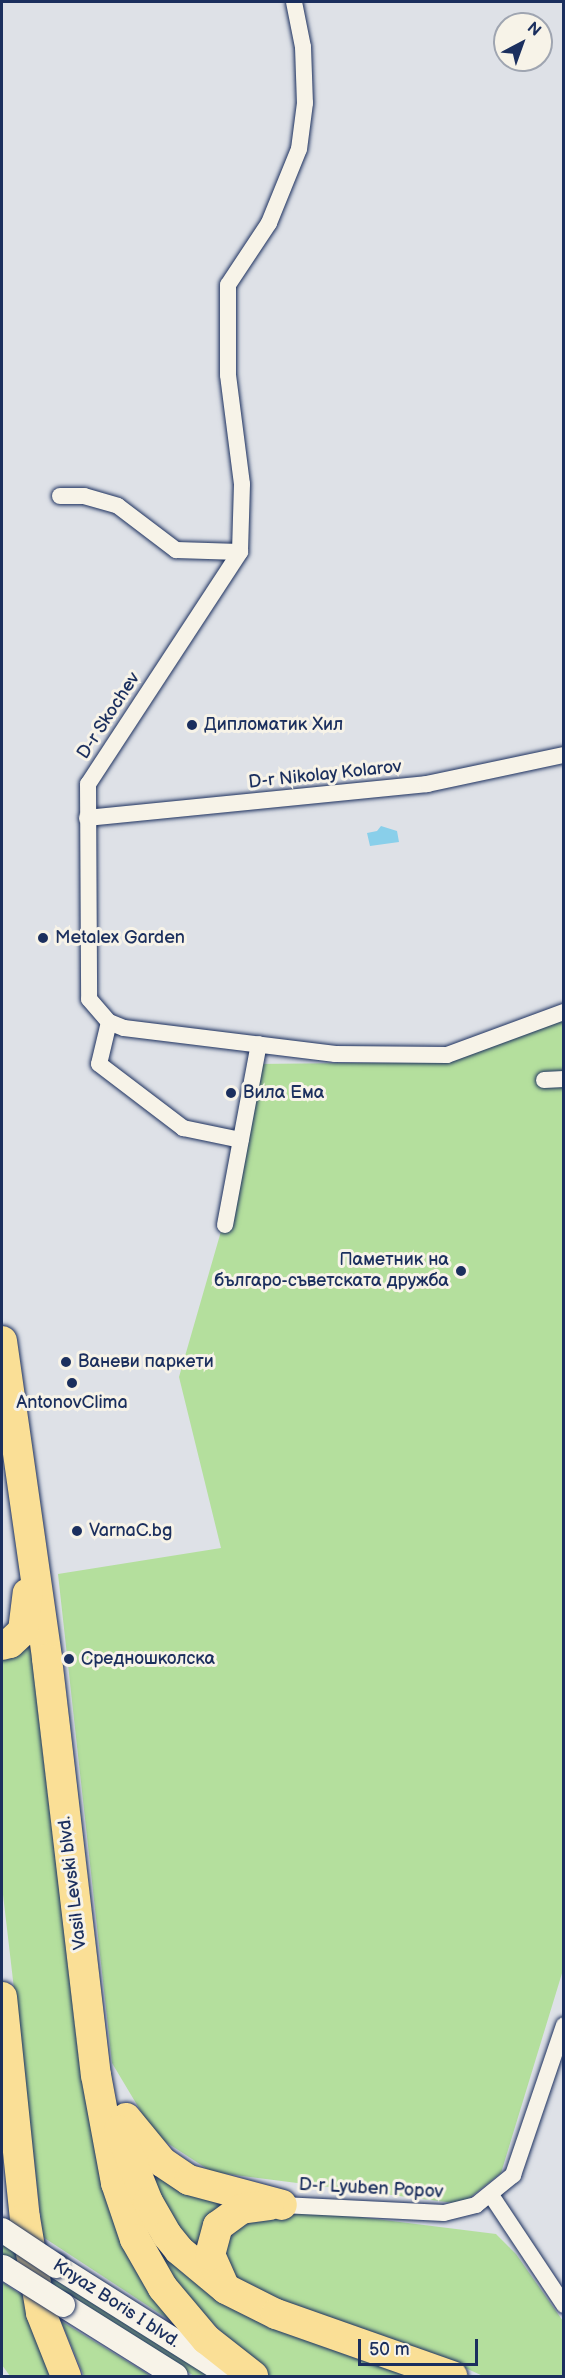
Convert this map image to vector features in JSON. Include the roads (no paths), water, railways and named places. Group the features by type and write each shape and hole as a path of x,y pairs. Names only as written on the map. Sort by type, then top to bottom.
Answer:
{"highway":[{"name":"Vasil Levski blvd.","path":"2,1341 28,1541 47,1659 96,2075 116,2183 143,2257 194,2327 253,2376"},
{"path":"2,1645 18,1638 27,1623 28,1541"},
{"path":"2,1997 6,2073 25,2218 41,2313 66,2376"},
{"path":"92,2039 123,2114 162,2162 206,2187 282,2205"},
{"path":"96,2075 156,2218 179,2250 226,2289 276,2314 452,2376"},
{"path":"226,2289 213,2269 210,2255 218,2226 241,2209 282,2205"}],"main road":[{"name":"Knyaz Boris I blvd.","path":"2,2230 231,2376"},
{"name":"Knyaz Boris I blvd.","path":"2,2267 176,2376"}],"street":[{"path":"60,495 84,496 118,506 176,550 240,552 242,484 228,375 228,285 268,223 299,149 305,103 303,47 294,2"},
{"name":"D-r Skochev","path":"109,1022 89,999 88,784 240,552"},
{"name":"D-r Nikolay Kolarov","path":"87,818 427,784 564,755"},
{"path":"241,1140 183,1128 99,1064 109,1022 124,1028 335,1054 447,1055 564,1011"},
{"path":"225,1225 259,1044"},
{"path":"544,1080 564,1079"},
{"name":"D-r Lyuben Popov","path":"282,2205 444,2213 467,2209 491,2196 513,2175 564,2025"},
{"path":"491,2196 564,2305"}],"water":[{"path":"381,826 397,831 399,842 370,846 367,833 377,831"}],"place":[{"name":"Дипломатик Хил","path":"192,725"},
{"name":"Metalex Garden","path":"43,938"},
{"name":"Вила Ема","path":"231,1093"},
{"name":"Паметник на българо-съветската дружба","path":"461,1271"},
{"name":"Ваневи паркети","path":"66,1362"},
{"name":"AntonovClima","path":"72,1383"},
{"name":"VarnaC.bg","path":"77,1531"},
{"name":"Средношколска","path":"69,1659"}]}
